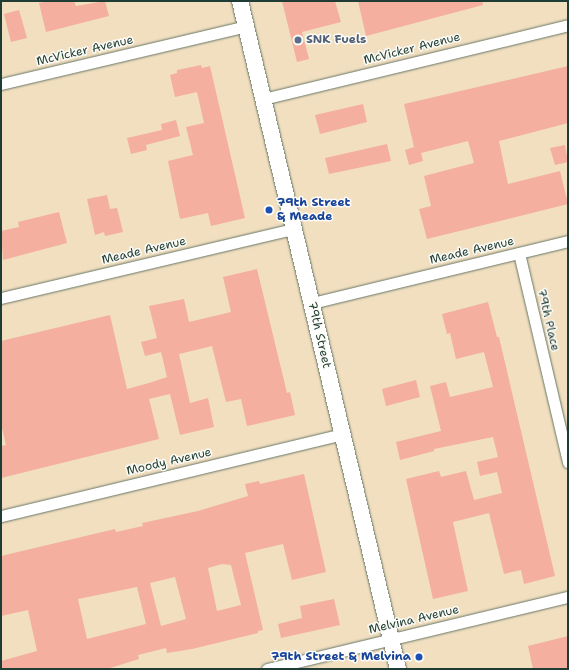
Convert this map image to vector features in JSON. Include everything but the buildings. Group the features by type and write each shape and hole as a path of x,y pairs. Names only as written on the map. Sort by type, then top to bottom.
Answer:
{"main road":[{"name":"79th Street","path":"240,1 398,669"}],"street":[{"name":"McVicker Avenue","path":"263,99 568,24"},
{"name":"McVicker Avenue","path":"1,84 246,26"},
{"name":"Meade Avenue","path":"1,298 294,229"},
{"name":"Meade Avenue","path":"312,303 568,241"},
{"name":"79th Place","path":"519,253 568,462"},
{"name":"Moody Avenue","path":"1,516 343,434"},
{"name":"Melvina Avenue","path":"267,669 568,597"}],"place":[{"name":"SNK Fuels","path":"298,40"},
{"name":"79th Street & Meade","path":"269,210"},
{"name":"79th Street & Melvina","path":"419,657"}]}
